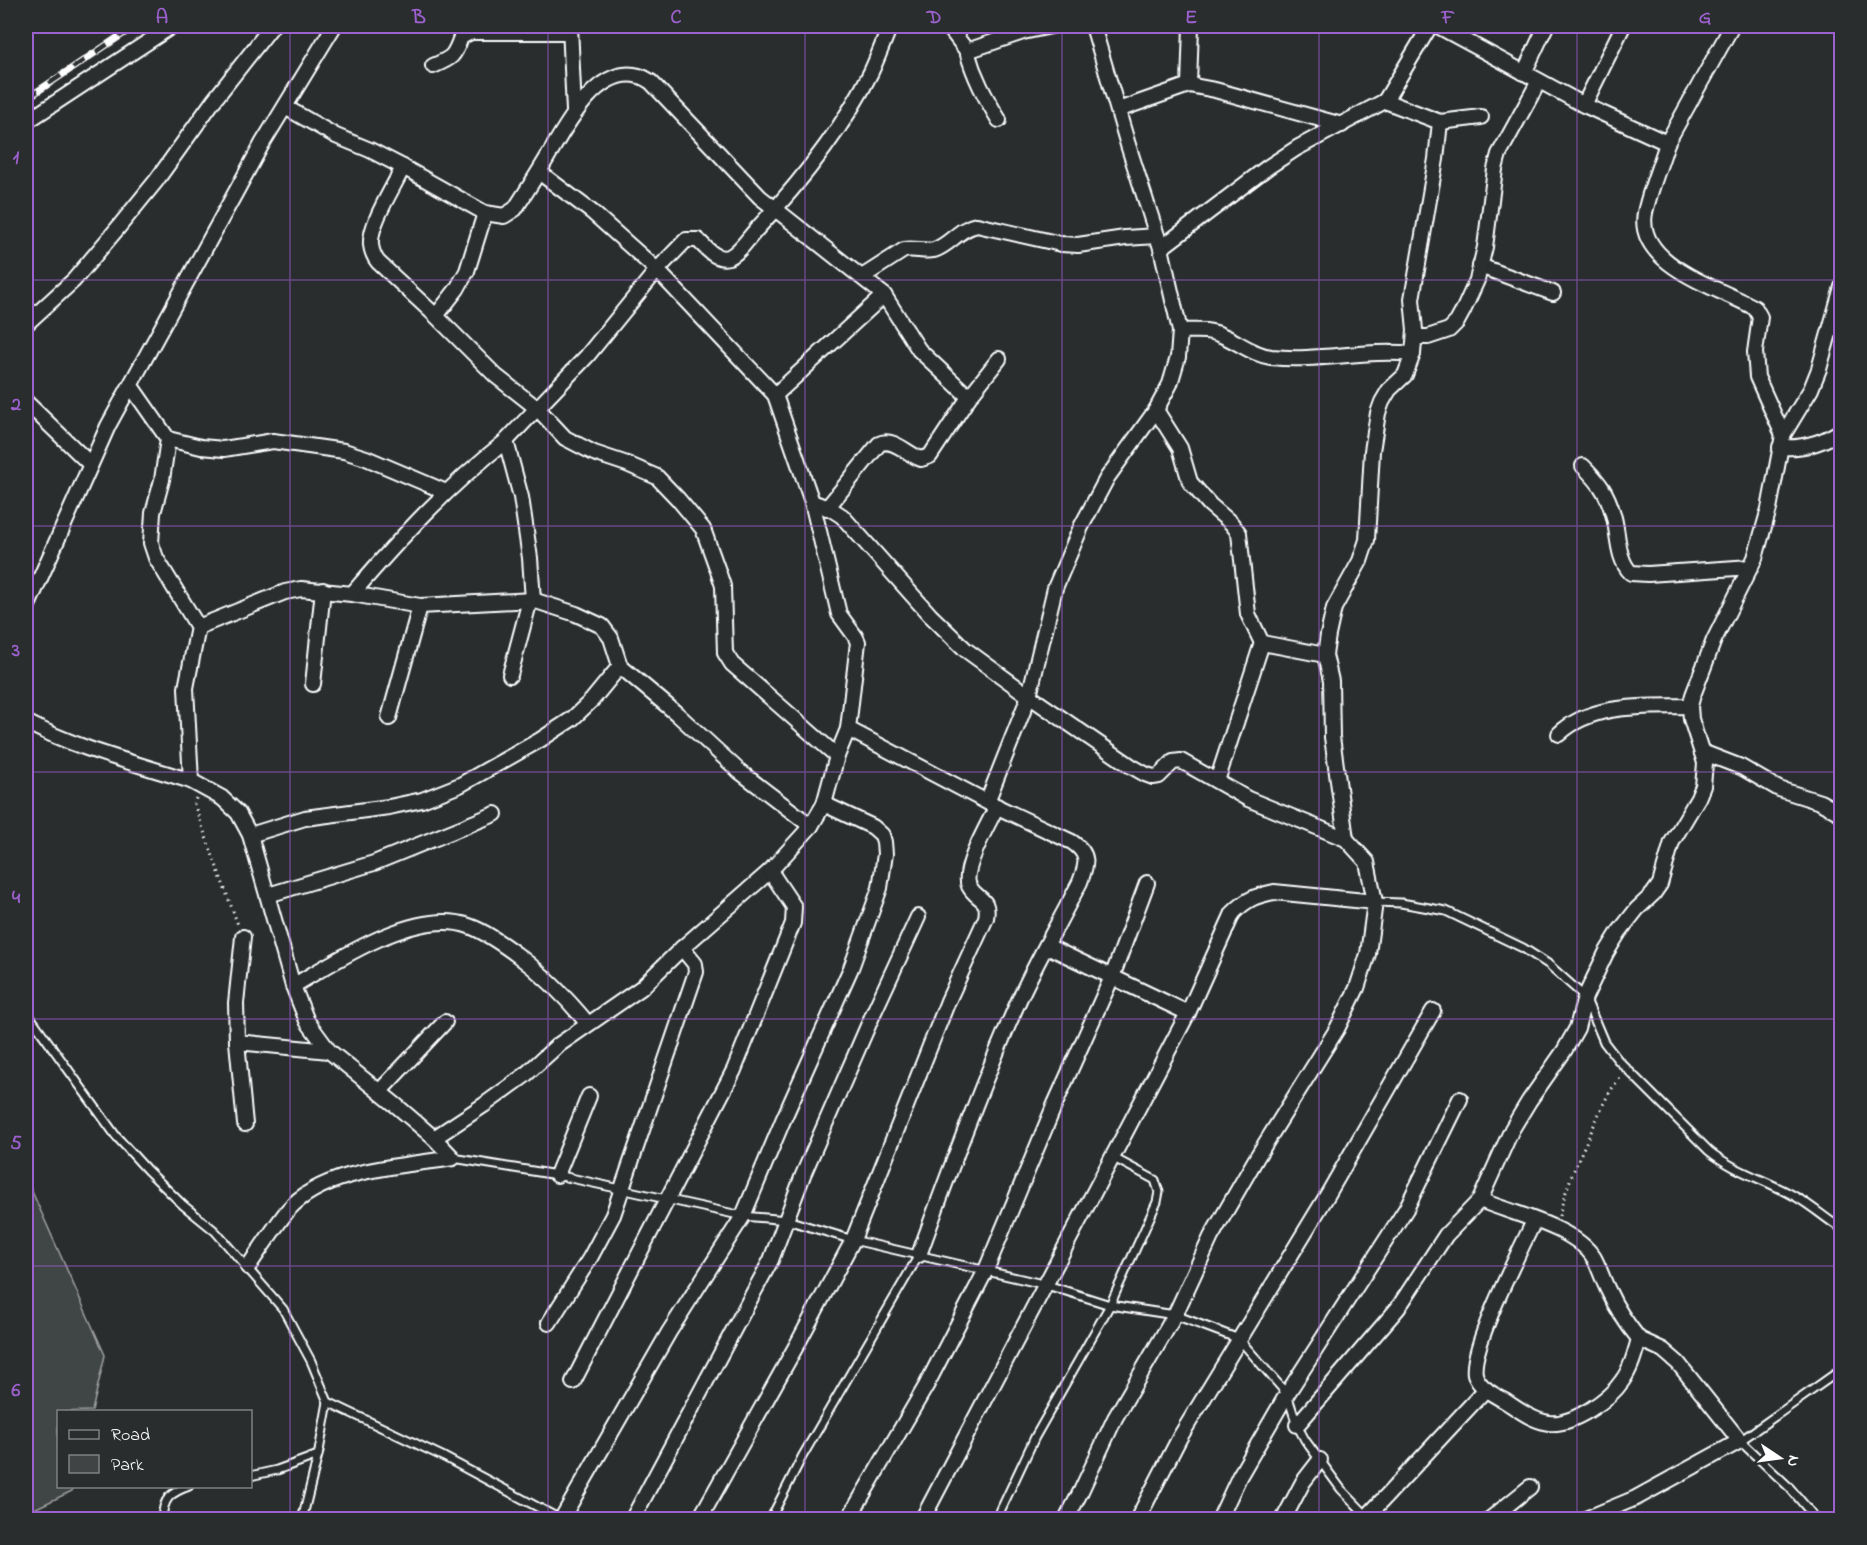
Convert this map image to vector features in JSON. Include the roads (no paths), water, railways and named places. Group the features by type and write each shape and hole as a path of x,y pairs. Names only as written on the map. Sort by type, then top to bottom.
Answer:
{"street":[{"path":"26,122 172,26"},
{"path":"26,324 74,280 110,238 156,181 214,100 272,26"},
{"path":"26,610 108,426 262,144 334,26"},
{"path":"352,594 403,535 446,492 469,470 506,441 538,409 618,320 657,270 686,240 698,240 714,255 729,256 737,251 776,209 845,117 870,72 890,26"},
{"path":"948,26 967,51 973,74 999,120"},
{"path":"967,51 1023,32 1051,26"},
{"path":"699,1520 854,1240 948,1001 986,918 988,908 971,889 968,879 973,857 1029,696 1055,588 1081,527 1107,478 1156,410 1170,384 1175,366 1180,331 1159,242 1093,26"},
{"path":"1189,85 1191,26"},
{"path":"862,277 904,250 912,248 933,250 968,227 977,225 1061,244 1078,245 1125,238 1159,242 1297,148 1385,101 1430,26"},
{"path":"1438,26 1584,105 1667,143"},
{"path":"1524,73 1546,26"},
{"path":"1584,105 1623,26"},
{"path":"1732,26 1667,143 1644,215 1646,236 1657,252 1673,267 1755,308 1760,317 1755,352 1757,377 1782,441"},
{"path":"433,66 450,59 456,52 461,37 471,32 570,28 574,111"},
{"path":"285,107 336,136 403,167 485,213 504,216 515,209 574,111 609,80 622,75 639,76 651,82 760,197 884,295 919,350 969,397"},
{"path":"1415,338 1437,335 1449,330 1457,322 1477,280 1485,247 1499,154 1539,81"},
{"path":"1118,110 1189,85 1342,125"},
{"path":"1385,101 1440,122 1481,117"},
{"path":"1346,840 1332,737 1331,681 1325,655 1334,608 1360,561 1367,540 1372,451 1378,413 1389,390 1405,375 1413,354 1415,338 1412,299 1436,159 1440,122"},
{"path":"403,167 374,226 370,242 372,253 378,262 496,376 538,409 565,438 594,453 657,477 678,499 703,529 720,577 724,598 725,653 732,664 837,756"},
{"path":"434,1138 484,1106 524,1076 557,1046 641,988 681,948 770,871 811,826 824,804 837,756 848,729 858,642 839,614 812,502 775,395 657,270 592,212 539,172"},
{"path":"436,316 457,289 467,271 485,213"},
{"path":"1480,266 1552,293"},
{"path":"1296,1425 1398,1308 1446,1235 1480,1200 1512,1129 1577,1028 1585,997 1606,953 1636,909 1653,894 1660,884 1672,842 1703,786 1705,763 1695,735 1690,706 1714,640 1755,558 1782,441 1811,389 1819,369 1842,287"},
{"path":"775,395 884,295"},
{"path":"1180,331 1200,331 1222,335 1245,349 1269,357 1413,354"},
{"path":"827,508 879,444 889,442 921,459 930,456 969,397 999,359"},
{"path":"131,386 168,439 201,447 224,449 273,441 344,451 446,492"},
{"path":"26,402 90,464"},
{"path":"1156,410 1180,448 1190,482 1239,533 1248,614 1262,643 1217,782"},
{"path":"1782,441 1809,446 1842,430"},
{"path":"168,439 162,480 153,513 151,543 156,558 198,627 186,688 195,783"},
{"path":"506,441 521,497 530,558 532,600 510,675"},
{"path":"1583,466 1600,483 1606,495 1614,514 1625,567 1631,573 1648,574 1751,567"},
{"path":"812,502 842,516 930,615 966,650 1131,766 1153,777 1159,776 1173,762 1181,761 1248,799 1346,840 1367,862 1375,902 1368,954 1357,988 1337,1029 1257,1157 1212,1236 1175,1315 1114,1419 1082,1491 1066,1520"},
{"path":"198,627 285,592 301,589 352,594 420,606 532,600 576,614 602,626 611,638 620,666 739,771 811,826"},
{"path":"313,684 323,590"},
{"path":"390,718 420,606"},
{"path":"1262,643 1325,655"},
{"path":"250,835 305,818 389,807 422,800 460,785 540,740 572,719 620,666"},
{"path":"1559,734 1567,726 1589,714 1690,706"},
{"path":"26,722 49,734 87,748 195,783 222,798 238,813 250,835 293,986 307,1021 329,1051 380,1091 434,1138 453,1158"},
{"path":"848,729 992,804 1072,842 1082,849 1086,858 1080,882 1021,997 970,1114 919,1255"},
{"path":"1702,752 1741,767 1779,789 1820,802 1842,814"},
{"path":"561,1519 669,1332 743,1216 851,968 880,888 885,854 882,835 873,827 824,804"},
{"path":"268,895 374,863 495,814"},
{"path":"573,1382 734,1070 793,923 794,907 770,871"},
{"path":"848,1520 926,1386 986,1270 1055,1104 1112,977 1147,883"},
{"path":"922,1520 1188,1013 1233,913 1244,901 1275,892 1375,902"},
{"path":"632,1520 771,1260 803,1175 918,918"},
{"path":"293,986 363,945 385,936 431,924 455,923 469,925 484,933 534,967 570,1002 588,1024"},
{"path":"243,937 236,1003 237,1041 245,1124"},
{"path":"1047,946 1188,1013"},
{"path":"549,1323 591,1258 613,1215 696,972 697,967 681,948"},
{"path":"1137,1520 1180,1437 1334,1184 1432,1011"},
{"path":"380,1091 445,1022"},
{"path":"237,1041 329,1051"},
{"path":"557,1175 589,1096"},
{"path":"1219,1520 1239,1477 1287,1394 1406,1209 1460,1099"},
{"path":"248,1267 289,1209 309,1192 329,1181 355,1174 453,1158"},
{"path":"1480,1200 1556,1230 1580,1243 1594,1259 1625,1322 1639,1339 1663,1350 1678,1363 1740,1441 1636,1498 1583,1520"},
{"path":"1534,1221 1490,1315 1478,1350 1475,1374 1486,1389 1531,1418 1552,1424 1562,1423 1604,1401 1623,1381 1639,1339"},
{"path":"1367,1518 1486,1389"},
{"path":"1283,1520 1303,1482 1320,1460"},
{"path":"1489,1520 1530,1486"}],"lane":[{"path":"1375,902 1401,903 1446,911 1523,948 1548,964 1585,997 1605,1042 1628,1070 1709,1151 1722,1162 1797,1197 1842,1229"},
{"path":"26,1011 116,1136 183,1205 215,1231 283,1309 311,1361 328,1402 302,1520"},
{"path":"996,1520 1035,1437 1110,1305 1157,1202 1159,1192 1155,1180 1112,1157"},
{"path":"453,1158 557,1175 743,1216 787,1220 854,1240 1047,1285 1110,1305 1175,1315 1239,1339 1287,1394 1296,1425 1341,1489 1367,1518"},
{"path":"770,1520 802,1457 919,1255"},
{"path":"1818,1520 1790,1488 1740,1441 1842,1369"},
{"path":"328,1402 444,1457 561,1519"},
{"path":"252,1476 277,1470 318,1455"},
{"path":"162,1520 168,1496 183,1488"}],"railway":[{"path":"26,99 135,26"}]}
